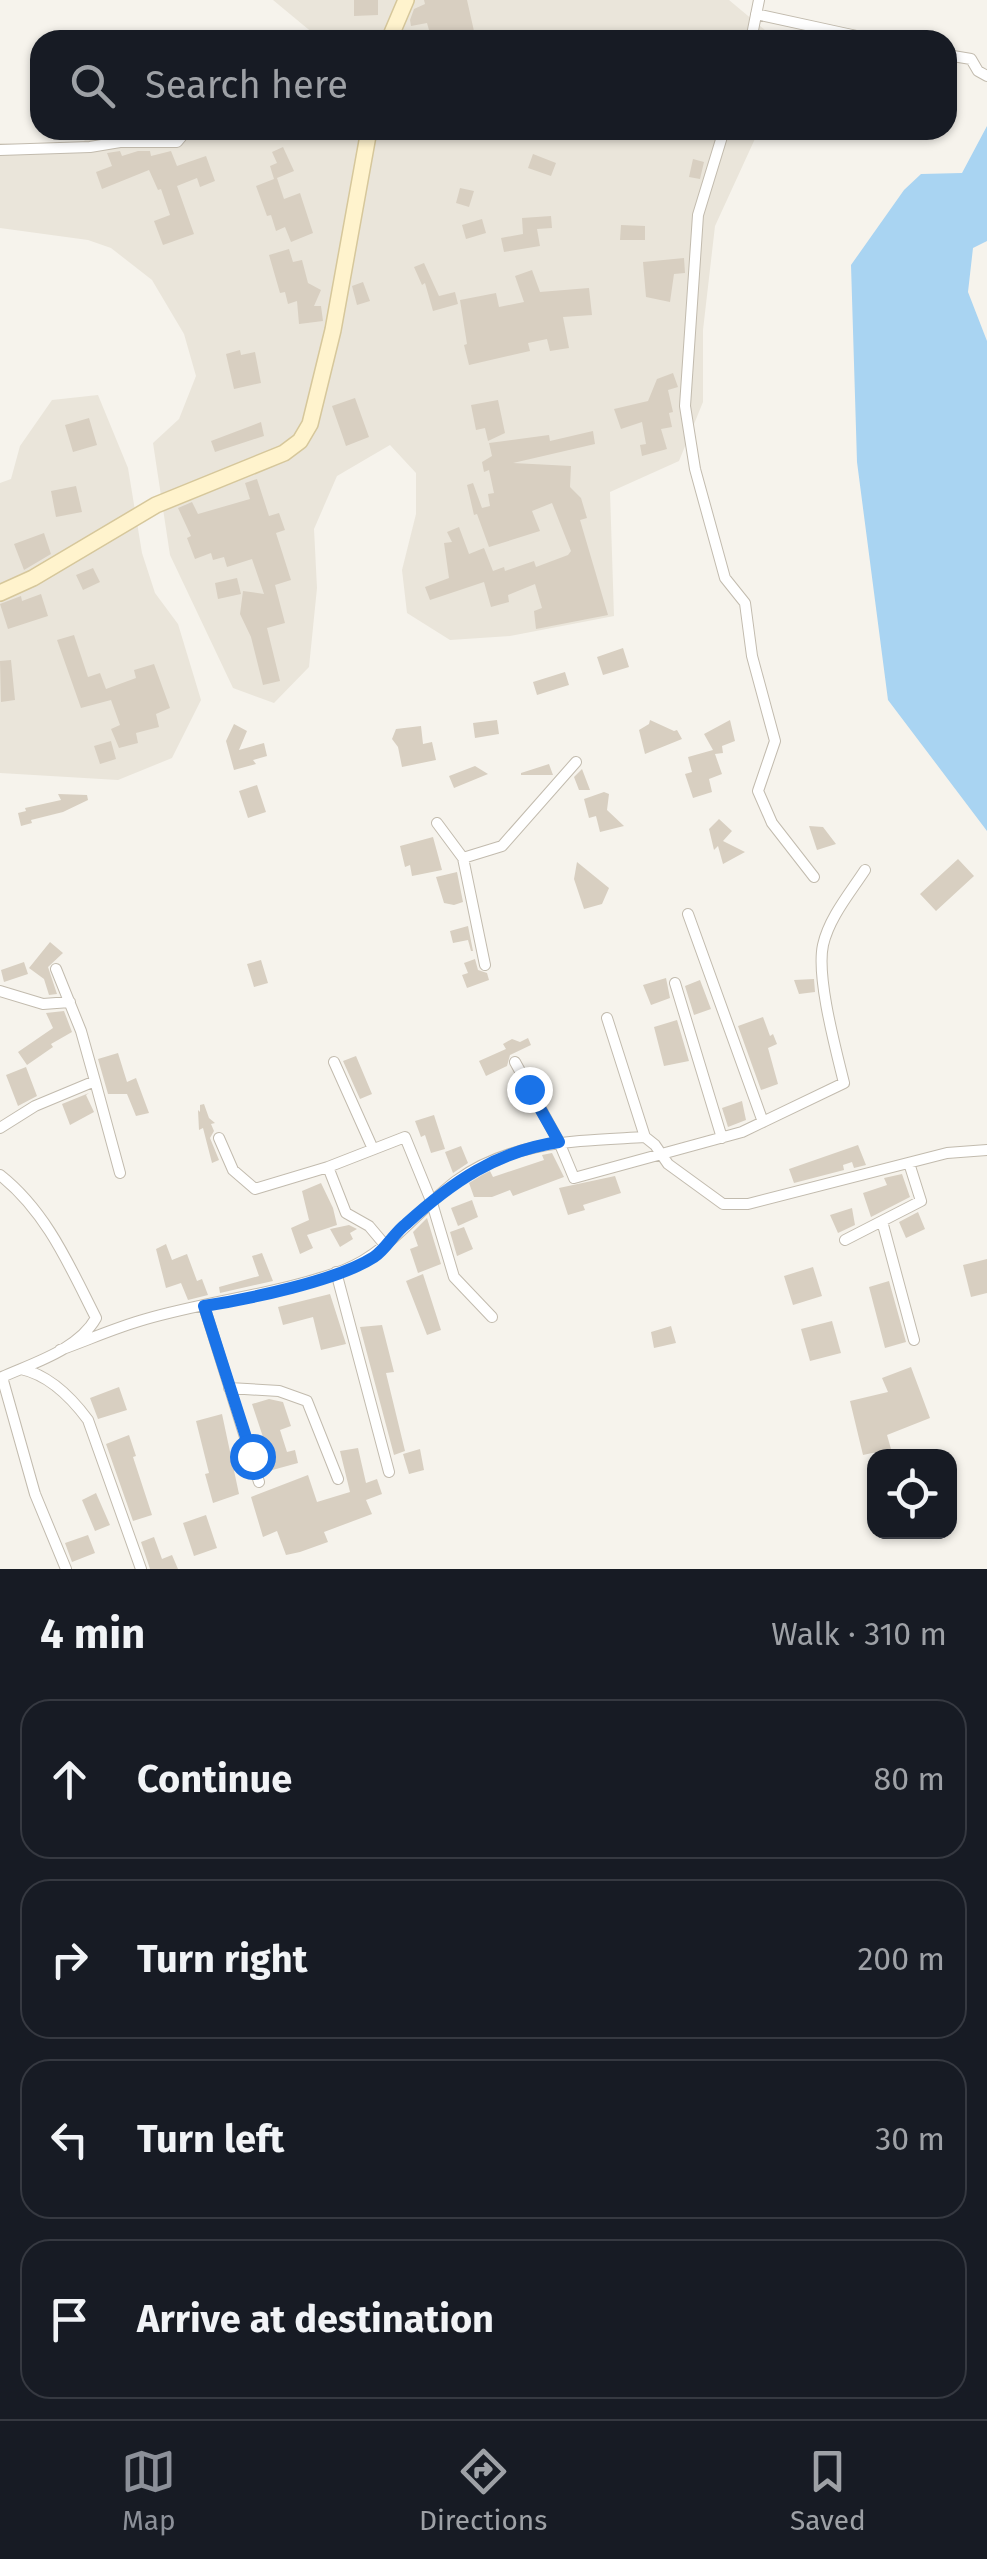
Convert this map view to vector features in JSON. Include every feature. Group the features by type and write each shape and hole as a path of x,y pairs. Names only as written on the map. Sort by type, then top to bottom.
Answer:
{"main road":[{"path":"393,30 406,0"},
{"path":"0,593 34,578 156,505 284,453 300,442 310,424 333,330 367,140"}],"street":[{"path":"753,30 758,0"},
{"path":"756,14 829,30"},
{"path":"957,57 971,60 978,72 987,76"},
{"path":"0,150 90,148 120,142 178,140"},
{"path":"721,140 698,214 685,406 695,469 726,578 745,603 752,656 775,741 758,791 772,822 814,877"},
{"path":"463,858 502,846 576,762"},
{"path":"437,823 463,858 485,965"},
{"path":"514,1062 559,1142 574,1178 666,1160 763,1122 844,1083 826,1004 822,946 836,914 865,870"},
{"path":"688,914 763,1122"},
{"path":"56,969 95,1081 120,1173"},
{"path":"675,983 722,1138"},
{"path":"0,991 43,1004 70,1002"},
{"path":"607,1018 645,1137 666,1160 724,1204 748,1204 947,1154 987,1150"},
{"path":"334,1062 373,1150"},
{"path":"0,1128 35,1106 95,1081"},
{"path":"218,1138 233,1170 255,1189 404,1137 432,1203 454,1276 492,1316"},
{"path":"66,1569 35,1494 2,1377 60,1350 145,1319 288,1288 375,1256 456,1181 502,1156 530,1146 559,1142 645,1137"},
{"path":"845,1240 921,1201 910,1164"},
{"path":"328,1166 346,1213 369,1226 385,1245"},
{"path":"0,1176 18,1189 55,1237 96,1318 91,1327 60,1350"},
{"path":"0,1188 18,1189"},
{"path":"882,1221 914,1340"},
{"path":"336,1272 389,1472"},
{"path":"204,1306 260,1482"},
{"path":"20,1369 40,1373 73,1400 88,1420 141,1569"},
{"path":"229,1388 279,1391 308,1401 338,1479"}],"shaded area":[{"path":"273,0 729,0 765,30 309,30"},
{"path":"85,140 754,140 715,226 703,330 703,402 679,461 610,492 614,616 510,636 450,640 407,613 402,570 416,514 416,473 390,445 337,476 314,529 317,588 309,667 274,703 233,688 170,555 153,443 179,419 196,376 184,334 152,280 111,248 88,240 0,228 0,143 78,147"},
{"path":"98,395 128,468 142,553 155,593 178,624 201,700 172,758 118,780 0,773 0,483 11,479 20,446 52,400"}],"water":[{"path":"987,126 987,241 973,248 968,292 987,341 987,831 888,700 857,462 851,265 904,190 921,174 962,173"}],"building":[{"path":"354,0 378,0 378,15 354,16"},
{"path":"424,0 467,0 474,30 429,30 427,23 411,26 414,9 425,4"},
{"path":"283,147 294,171 277,178 284,199 300,193 313,233 291,242 285,227 276,231 256,186 274,179 270,166 277,163 272,152"},
{"path":"120,151 122,156 150,151 151,156 171,151 177,166 206,156 215,181 200,187 197,178 177,186 194,234 163,245 154,221 170,215 149,170 102,189 96,172 112,166 107,153"},
{"path":"533,154 556,163 551,176 528,168"},
{"path":"693,159 704,162 700,179 689,177"},
{"path":"460,188 474,191 469,207 456,203"},
{"path":"551,216 552,228 537,229 540,246 504,252 501,238 523,234 522,218"},
{"path":"482,219 486,233 466,239 462,225"},
{"path":"621,225 645,226 645,240 620,240"},
{"path":"289,249 293,262 302,260 308,283 321,290 314,306 321,306 323,321 299,324 297,301 288,304 285,292 280,293 269,255"},
{"path":"684,258 685,273 674,274 670,302 646,297 643,262"},
{"path":"424,263 439,296 455,292 458,304 433,311 425,283 422,285 414,267"},
{"path":"532,270 540,292 589,288 592,315 563,317 569,348 550,351 547,339 528,343 530,351 469,365 460,300 496,293 499,307 524,302 515,276"},
{"path":"363,282 370,301 357,305 352,286"},
{"path":"240,350 241,355 255,352 261,383 234,389 226,354"},
{"path":"673,373 678,387 668,390 672,427 661,429 667,449 642,456 640,445 646,444 642,422 621,429 614,409 648,401 657,379"},
{"path":"355,398 369,437 346,446 332,406"},
{"path":"498,400 505,433 488,441 485,428 476,430 471,405"},
{"path":"89,418 97,445 73,452 65,425"},
{"path":"261,422 264,436 215,452 211,441"},
{"path":"593,431 595,444 513,463 571,466 570,487 581,498 587,518 580,520 608,615 536,629 534,611 542,608 535,584 508,595 509,602 491,607 484,582 430,600 425,587 449,578 444,543 452,542 447,532 459,527 469,554 484,548 493,571 534,561 536,567 568,555 571,551 552,503 532,511 540,531 489,547 477,514 474,515 467,485 473,483 482,508 490,506 488,494 494,493 489,470 484,472 482,462 492,456 489,443 549,435 550,441"},
{"path":"257,479 269,516 279,513 285,530 276,533 291,580 275,585 285,623 267,628 280,681 263,685 251,637 240,614 243,591 264,594 252,559 227,567 224,557 213,560 211,553 195,559 187,538 191,536 178,508 192,502 198,514 250,499 245,483"},
{"path":"76,486 82,512 56,517 51,491"},
{"path":"44,533 51,554 24,570 14,544"},
{"path":"93,568 100,582 83,590 76,575"},
{"path":"237,578 241,594 218,599 215,583"},
{"path":"41,594 48,616 8,629 0,604"},
{"path":"74,635 88,677 100,673 106,689 136,678 134,670 154,664 170,708 156,714 159,727 136,733 138,743 119,748 111,729 120,725 111,700 81,708 57,640"},
{"path":"623,648 629,667 603,675 597,657"},
{"path":"11,660 15,700 1,702 0,661"},
{"path":"565,672 569,685 537,695 533,682"},
{"path":"497,720 499,734 475,738 473,723"},
{"path":"650,720 677,730 682,739 645,754 639,730"},
{"path":"730,720 735,741 722,746 723,753 715,754 722,774 709,779 712,792 693,798 685,774 692,772 688,757 713,750 704,734"},
{"path":"234,724 247,731 239,750 264,743 267,756 253,760 256,764 234,770 226,741"},
{"path":"421,726 423,744 432,742 436,760 402,767 392,739 396,729"},
{"path":"111,741 116,759 100,764 94,746"},
{"path":"549,764 553,775 521,775 521,773"},
{"path":"475,766 488,774 454,788 449,776"},
{"path":"582,769 590,790 579,790 574,777"},
{"path":"257,785 266,812 248,818 239,791"},
{"path":"58,794 87,795 88,800 21,826 18,813 61,800"},
{"path":"609,794 607,810 624,826 600,832 596,816 589,818 584,799"},
{"path":"719,819 732,831 723,841 745,852 723,864 718,846 714,850 709,829"},
{"path":"809,826 823,827 836,844 817,850"},
{"path":"433,837 442,870 412,876 410,865 405,867 400,846"},
{"path":"958,859 974,876 936,911 920,894"},
{"path":"577,862 609,888 602,904 584,909 574,879"},
{"path":"457,872 463,902 444,903 436,877"},
{"path":"468,926 473,951 468,940 453,943 450,931"},
{"path":"50,942 63,953 48,967 57,994 49,995 44,979 29,968"},
{"path":"475,959 478,970 487,973 489,980 467,988 462,975 468,973 464,963"},
{"path":"261,960 268,983 254,987 247,964"},
{"path":"24,962 28,974 4,982 1,970"},
{"path":"666,978 670,998 651,1005 643,985"},
{"path":"814,979 815,992 799,994 794,980"},
{"path":"700,980 711,1009 694,1015 685,986"},
{"path":"64,1011 72,1032 27,1065 18,1052 53,1028 46,1013"},
{"path":"763,1017 777,1044 768,1048 778,1084 761,1090 738,1026"},
{"path":"677,1020 689,1061 664,1066 654,1027"},
{"path":"528,1038 531,1045 510,1055 507,1066 486,1076 479,1061 506,1049 503,1044 512,1039 520,1042"},
{"path":"118,1053 127,1082 136,1078 149,1113 136,1116 127,1094 108,1094 98,1059"},
{"path":"356,1056 372,1094 360,1099 343,1061"},
{"path":"26,1067 37,1096 18,1106 6,1075"},
{"path":"89,1093 86,1095 94,1112 70,1125 62,1104"},
{"path":"742,1101 746,1120 728,1127 722,1108"},
{"path":"204,1104 215,1123 211,1124 214,1131 210,1138 219,1160 212,1163 203,1128 199,1130 198,1110"},
{"path":"434,1115 445,1149 431,1153 415,1121"},
{"path":"858,1145 866,1165 854,1168 852,1162 843,1165 844,1170 794,1183 789,1169"},
{"path":"461,1146 468,1163 453,1173 445,1152"},
{"path":"552,1153 564,1177 513,1196 510,1190 492,1197 474,1197 469,1183 482,1175 490,1171 493,1177 544,1160 542,1155"},
{"path":"902,1174 910,1197 871,1217 863,1193 887,1185 884,1178"},
{"path":"615,1176 621,1193 583,1205 585,1210 568,1215 559,1188"},
{"path":"321,1183 337,1225 307,1235 313,1248 300,1254 291,1228 309,1220 302,1191"},
{"path":"472,1200 478,1217 458,1226 451,1208"},
{"path":"852,1208 855,1225 838,1233 830,1215"},
{"path":"918,1212 925,1229 906,1238 899,1222"},
{"path":"427,1218 441,1264 418,1273 410,1249 418,1246 413,1232"},
{"path":"349,1225 357,1229 350,1233 353,1239 340,1247 330,1229"},
{"path":"464,1227 473,1249 457,1256 450,1232"},
{"path":"166,1244 172,1260 187,1254 197,1281 202,1279 208,1295 188,1300 181,1283 166,1288 156,1249"},
{"path":"262,1253 273,1281 220,1293 219,1287 259,1276 252,1256"},
{"path":"987,1259 987,1293 971,1297 963,1265"},
{"path":"813,1267 822,1296 793,1305 784,1276"},
{"path":"423,1274 441,1330 427,1335 406,1281"},
{"path":"889,1281 906,1342 885,1348 869,1287"},
{"path":"330,1294 346,1344 321,1350 313,1317 283,1325 278,1307"},
{"path":"832,1321 841,1353 810,1361 801,1329"},
{"path":"382,1325 394,1372 386,1373 405,1451 394,1455 360,1327"},
{"path":"671,1326 676,1343 654,1348 651,1332"},
{"path":"911,1367 930,1418 887,1435 891,1449 867,1449 863,1455 850,1401 888,1392 882,1378"},
{"path":"119,1387 127,1410 98,1419 90,1398"},
{"path":"269,1399 283,1402 291,1426 280,1430 287,1452 295,1450 298,1463 265,1472 256,1443 264,1440 252,1404"},
{"path":"222,1414 239,1494 213,1503 196,1421"},
{"path":"129,1435 152,1515 133,1521 106,1444"},
{"path":"358,1448 366,1483 377,1479 382,1494 366,1500 372,1514 324,1532 328,1542 286,1555 277,1531 263,1537 251,1497 308,1475 317,1502 350,1492 340,1451"},
{"path":"420,1449 424,1470 409,1474 403,1454"},
{"path":"96,1493 110,1525 95,1531 82,1500"},
{"path":"206,1515 217,1548 194,1556 183,1523"},
{"path":"88,1535 95,1553 72,1562 65,1543"},
{"path":"154,1537 162,1559 172,1555 178,1569 150,1569 141,1542"}],"route":[{"path":"252,1456 204,1306 288,1288 345,1270 375,1256 404,1225 456,1181 502,1156 530,1146 559,1142 529,1089"}]}
